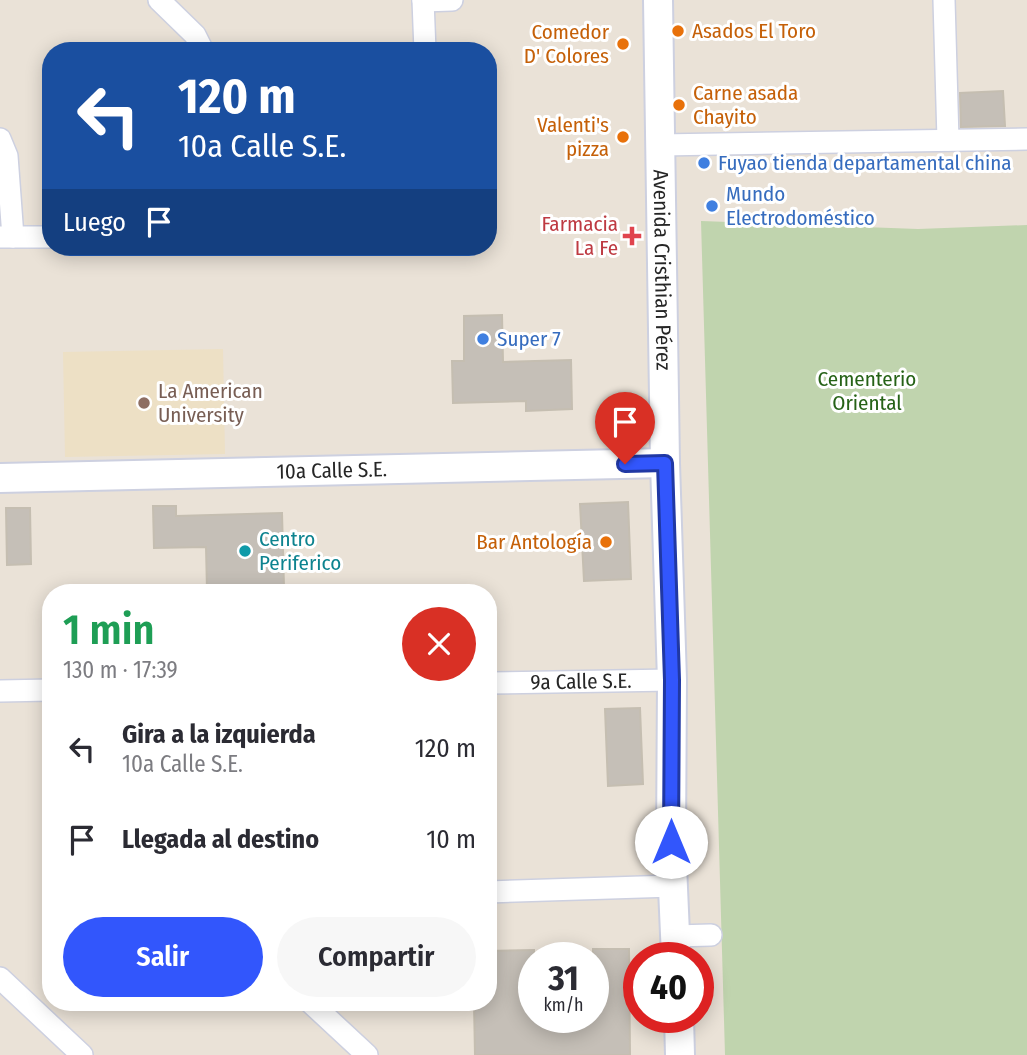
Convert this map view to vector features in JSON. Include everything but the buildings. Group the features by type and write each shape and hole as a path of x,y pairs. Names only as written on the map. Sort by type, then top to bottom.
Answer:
{"street":[{"path":"159,0 195,35 198,42"},
{"path":"425,42 423,0 452,0"},
{"name":"Avenida Cristhian Pérez","path":"658,0 676,942"},
{"path":"944,0 948,140"},
{"path":"0,139 7,156 6,237 42,237"},
{"path":"660,145 1027,139"},
{"name":"10a Calle S.E.","path":"0,478 665,463"},
{"name":"9a Calle S.E.","path":"497,684 672,680"},
{"path":"0,691 42,691"},
{"path":"497,892 673,886"},
{"path":"688,942 711,934"},
{"path":"0,978 77,1053"},
{"path":"320,1011 367,1055"},
{"path":"679,1033 680,1055"}],"shaded area":[{"name":"La American University","path":"223,349 225,454 65,457 63,352"}],"green space":[{"name":"Cementerio Oriental","path":"701,221 918,229 1027,225 1027,1055 725,1055"}],"place":[{"name":"Asados El Toro","path":"678,31"},
{"name":"Comedor D' Colores","path":"623,44"},
{"name":"Carne asada Chayito","path":"679,105"},
{"name":"Valenti's pizza","path":"623,137"},
{"name":"Fuyao tienda departamental china","path":"704,163"},
{"name":"Mundo Electrodoméstico","path":"712,206"},
{"name":"Farmacia La Fe","path":"632,236"},
{"name":"Super 7","path":"483,339"},
{"name":"La American University","path":"144,403"},
{"name":"Bar Antología","path":"606,542"},
{"name":"Centro Periferico","path":"245,551"}],"route":[{"path":"625,464 665,463 672,680 671,842"}]}
